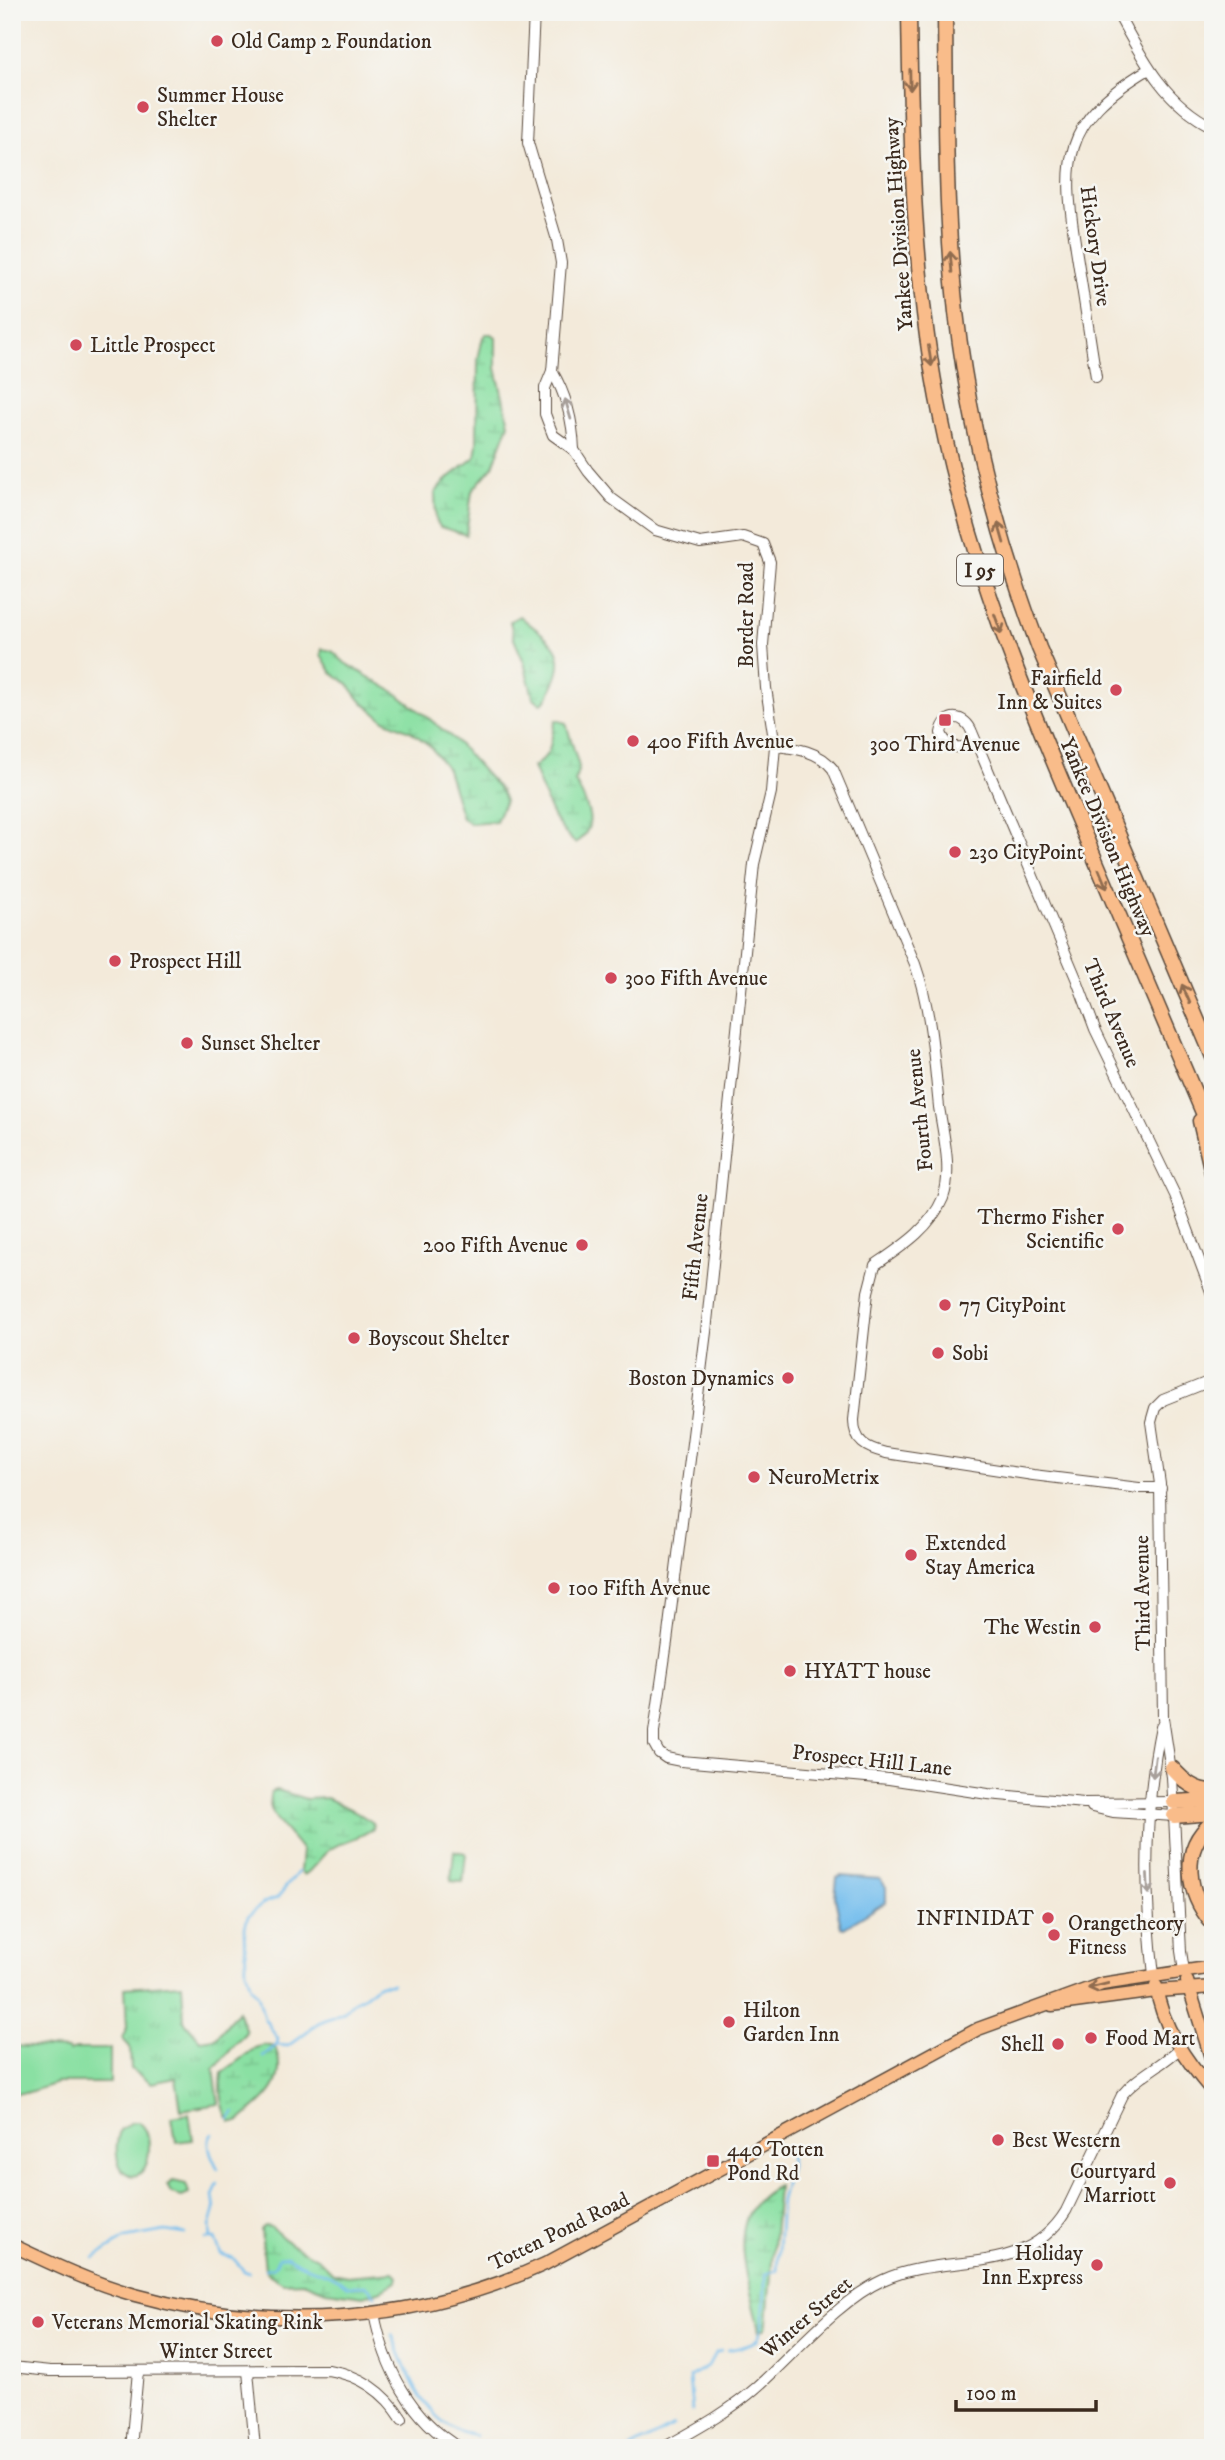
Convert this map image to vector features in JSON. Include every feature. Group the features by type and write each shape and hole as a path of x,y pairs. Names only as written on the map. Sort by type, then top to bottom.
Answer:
{"highway":[{"name":"Yankee Division Highway","path":"909,12 916,251 934,386 957,488 986,588 1025,695 1213,1136"},
{"name":"Yankee Division Highway","path":"944,12 947,182 953,284 967,386 987,485 1016,583 1039,648 1213,1057"},
{"path":"1194,1092 1213,1177"},
{"path":"1172,1768 1195,1788 1213,1791"},
{"path":"1174,1809 1213,1800"},
{"path":"1174,1809 1213,1813"},
{"path":"1213,1822 1200,1834 1195,1844 1190,1870 1198,1902 1213,1924"}],"main road":[{"path":"1213,1968 1154,1975 1165,2021 1180,2048 1213,2092"},
{"path":"1184,1970 1213,2064"},
{"name":"Totten Pond Road","path":"12,2245 92,2281 134,2295 235,2315 269,2317 374,2313 449,2298 530,2271 956,2039 1088,1988 1154,1975"},
{"path":"1156,1991 1213,1987"},
{"name":"Totten Pond Road","path":"1045,2006 1156,1991"}],"street":[{"name":"Border Road","path":"534,12 528,143 557,240 561,264 552,371 545,388 545,414 553,435 574,450 611,498 655,530 700,543 743,537 763,544 770,562 763,645 775,746"},
{"path":"1117,12 1161,87 1182,108 1213,127"},
{"name":"Hickory Drive","path":"1096,377 1069,201 1069,166 1079,134 1094,111 1112,93 1149,69"},
{"name":"Border Road","path":"552,371 563,389 573,424 574,450"},
{"name":"Third Avenue","path":"977,743 1098,1036 1175,1195 1213,1297"},
{"name":"Fourth Avenue","path":"775,746 809,752 823,759 832,769 919,975 934,1060 946,1165 943,1197 913,1239 875,1265 868,1292 854,1420 856,1437 866,1447 886,1454 1033,1475 1161,1488"},
{"name":"Fifth Avenue","path":"658,1751 654,1732 706,1332 754,864 771,792 775,746"},
{"name":"Third Avenue","path":"1184,1970 1172,1768 1163,1718 1161,1488 1151,1425 1154,1410 1166,1398 1213,1380"},
{"name":"Third Avenue","path":"1154,1975 1146,1850 1154,1764 1163,1718"},
{"name":"Prospect Hill Lane","path":"658,1751 666,1758 681,1762 888,1779 996,1795 1084,1803 1150,1803 1174,1809"},
{"name":"Prospect Hill Lane","path":"1084,1803 1107,1812 1149,1816 1174,1809"},
{"name":"Winter Street","path":"663,2448 748,2395 849,2301 883,2279 908,2272 1007,2256 1041,2240 1066,2211 1122,2095 1134,2082 1180,2048"},
{"path":"374,2313 382,2350 400,2387 434,2429 460,2448"},
{"name":"Winter Street","path":"12,2367 50,2371 182,2369 345,2372 379,2391 402,2419"},
{"path":"131,2448 138,2371"},
{"path":"248,2371 255,2448"}],"green space":[{"path":"486,334 496,337 496,368 509,424 493,466 472,491 466,535 440,527 436,520 435,493 445,481 475,457 478,359"},
{"path":"520,616 546,637 557,652 558,672 549,696 541,704 533,697 524,662 514,639 510,621"},
{"path":"322,649 332,651 345,663 396,693 455,740 501,791 505,801 496,821 470,823 462,818 447,769 430,746 412,732 384,720 360,700 348,684 332,673 321,655"},
{"path":"556,720 566,723 579,767 575,781 589,814 588,829 575,843 554,817 533,767 548,751"},
{"path":"277,1790 306,1799 327,1798 372,1822 373,1828 333,1847 304,1875 300,1871 302,1851 279,1823 271,1808 271,1792"},
{"path":"454,1851 466,1853 463,1882 451,1881"},
{"path":"182,1984 184,2021 200,2040 216,2038 238,2011 246,2032 214,2069 219,2104 181,2110 176,2078 151,2083 131,2069 130,2047 122,2038 127,2027 125,1988"},
{"path":"264,2045 275,2047 279,2060 276,2082 256,2107 238,2122 231,2122 222,2099 222,2073 255,2048"},
{"path":"12,2046 69,2051 110,2049 110,2083 57,2083 26,2093 12,2093"},
{"path":"189,2114 193,2140 176,2142 172,2117"},
{"path":"132,2122 139,2122 144,2127 149,2143 147,2162 136,2175 128,2174 122,2169 117,2147 120,2130"},
{"path":"173,2181 186,2184 189,2193 182,2196 171,2193 167,2185"},
{"path":"778,2186 767,2323 766,2328 759,2331 745,2271 743,2232 748,2214 760,2199"},
{"path":"265,2226 271,2227 290,2244 319,2259 333,2273 347,2276 394,2272 398,2276 397,2281 364,2296 326,2291 303,2282 283,2283 265,2269 261,2230"}],"water":[{"path":"837,1878 880,1879 886,1887 886,1902 844,1928 841,1927 835,1898"}],"waterway":[{"path":"263,2056 277,2045 278,2039 264,2018 258,1995 251,1987 246,1970 245,1927 248,1916 264,1903 277,1898 298,1872"},
{"path":"277,2045 288,2046 318,2023 344,2012 354,2001 377,1985 393,1984"},
{"path":"229,2119 235,2112"},
{"path":"212,2133 209,2146 218,2169"},
{"path":"728,2350 747,2346 759,2336 764,2310 765,2274 777,2270 781,2200 790,2166 789,2149"},
{"path":"211,2239 210,2226 215,2210 213,2196 218,2183"},
{"path":"94,2258 125,2238 165,2231 185,2234"},
{"path":"206,2239 215,2239 221,2254 233,2258 244,2271 250,2273"},
{"path":"265,2269 274,2267 279,2257 287,2256 348,2286 366,2285 375,2295"},
{"path":"392,2335 410,2377 434,2414 460,2432 476,2436"},
{"path":"692,2411 689,2377 708,2366 715,2353 721,2351"},
{"path":"631,2448 673,2426"}],"place":[{"name":"Old Camp 2 Foundation","path":"217,41"},
{"name":"Summer House Shelter","path":"143,107"},
{"name":"Little Prospect","path":"76,345"},
{"name":"Fairfield Inn & Suites","path":"1116,690"},
{"name":"300 Third Avenue","path":"945,720"},
{"name":"400 Fifth Avenue","path":"633,741"},
{"name":"230 CityPoint","path":"955,852"},
{"name":"Prospect Hill","path":"115,961"},
{"name":"300 Fifth Avenue","path":"611,978"},
{"name":"Sunset Shelter","path":"187,1043"},
{"name":"Thermo Fisher Scientific","path":"1118,1229"},
{"name":"200 Fifth Avenue","path":"582,1245"},
{"name":"77 CityPoint","path":"945,1305"},
{"name":"Boyscout Shelter","path":"354,1338"},
{"name":"Sobi","path":"938,1353"},
{"name":"Boston Dynamics","path":"788,1378"},
{"name":"NeuroMetrix","path":"754,1477"},
{"name":"Extended Stay America","path":"911,1555"},
{"name":"100 Fifth Avenue","path":"554,1588"},
{"name":"The Westin","path":"1095,1627"},
{"name":"HYATT house","path":"790,1671"},
{"name":"INFINIDAT","path":"1048,1918"},
{"name":"Orangetheory Fitness","path":"1054,1935"},
{"name":"Hilton Garden Inn","path":"729,2022"},
{"name":"Food Mart","path":"1091,2038"},
{"name":"Shell","path":"1058,2044"},
{"name":"Best Western","path":"998,2140"},
{"name":"440 Totten Pond Rd","path":"713,2161"},
{"name":"Courtyard Marriott","path":"1170,2183"},
{"name":"Holiday Inn Express","path":"1097,2265"},
{"name":"Veterans Memorial Skating Rink","path":"38,2322"}]}
